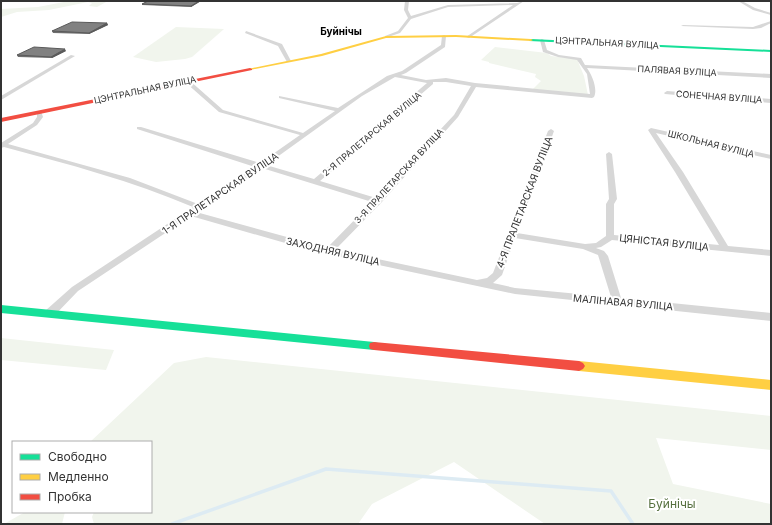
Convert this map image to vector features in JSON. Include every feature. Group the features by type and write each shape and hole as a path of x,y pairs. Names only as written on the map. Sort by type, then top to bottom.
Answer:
{"street":[{"path":"407,1 406,10 410,18"},
{"path":"468,37 522,1"},
{"path":"740,1 754,10 771,14"},
{"path":"386,37 399,32 410,18 450,6 516,4"},
{"path":"682,26 753,28 760,27 771,22"},
{"path":"246,32 280,45 289,61"},
{"path":"394,75 404,72 443,46 444,36"},
{"name":"ЦЭНТРАЛЬНАЯ ВУЛІЦА","path":"1,120 187,81 322,55 386,37 444,36 771,51"},
{"path":"404,72 429,84 446,80 475,85 592,96 593,93 589,74 579,59 558,56 545,51 542,40"},
{"path":"1,98 73,56"},
{"name":"ПАЛЯВАЯ ВУЛІЦА","path":"583,66 771,76"},
{"path":"394,75 418,79"},
{"name":"1-Я ПРАЛЕТАРСКАЯ ВУЛІЦА","path":"49,314 75,289 261,166 389,76 394,75"},
{"path":"187,81 221,111 305,134"},
{"name":"2-Я ПРАЛЕТАРСКАЯ ВУЛІЦА","path":"315,182 429,84"},
{"name":"3-Я ПРАЛЕТАРСКАЯ ВУЛІЦА","path":"328,251 378,201 459,112 465,98 475,85"},
{"name":"СОНЕЧНАЯ ВУЛІЦА","path":"666,93 771,101"},
{"path":"281,97 340,110"},
{"path":"2,146 35,124 40,117 39,112"},
{"path":"139,128 378,201"},
{"name":"ШКОЛЬНАЯ ВУЛІЦА","path":"725,248 679,172 651,130 771,157"},
{"name":"4-Я ПРАЛЕТАРСКАЯ ВУЛІЦА","path":"476,282 489,281 497,275 551,131"},
{"path":"2,146 75,164 180,198 200,207"},
{"path":"609,154 613,199 610,204 610,237"},
{"name":"ЗАХОДНЯЯ ВУЛІЦА","path":"191,212 293,243 476,282"},
{"name":"ЦЯНІСТАЯ ВУЛІЦА","path":"512,235 585,247 598,245 610,237 771,253"},
{"path":"585,247 602,254 605,259 612,291 616,301"},
{"name":"МАЛІНАВАЯ ВУЛІЦА","path":"476,282 515,291 771,317"},
{"path":"1,309 771,385"}],"green space":[{"path":"69,1 108,1 97,7 89,6 92,3 88,2 49,10 17,12 1,17 1,9 38,7"},
{"path":"176,27 224,29 192,57 156,62 133,57"},
{"path":"495,47 547,53 551,56 577,59 584,76 588,95 533,89 541,81 535,77 536,74 481,60"},
{"path":"1,338 114,350 106,370 1,360"},
{"path":"206,357 771,416 771,450 656,438 673,484 771,504 771,524 545,524 454,462 372,504 358,524 94,524 92,517 94,513 152,513 152,441 91,441 174,363"},
{"path":"23,513 65,513 62,524 4,524"}],"building":[{"path":"148,1 199,1 191,6 142,4"},
{"path":"72,22 107,23 89,33 52,31"},
{"path":"34,47 65,49 51,57 17,55"}],"waterway":[{"path":"172,524 326,469 611,491 633,524"}],"traffic: fast":[{"path":"531,40 771,51"},
{"path":"1,309 374,346"}],"traffic: slow":[{"path":"250,69 322,55 386,37 456,36 531,40"},
{"path":"579,366 771,385"}],"traffic: jam":[{"path":"1,120 250,69"},
{"path":"374,346 579,366"}],"district":[{"name":"Буйнічы","path":"341,31"}]}
